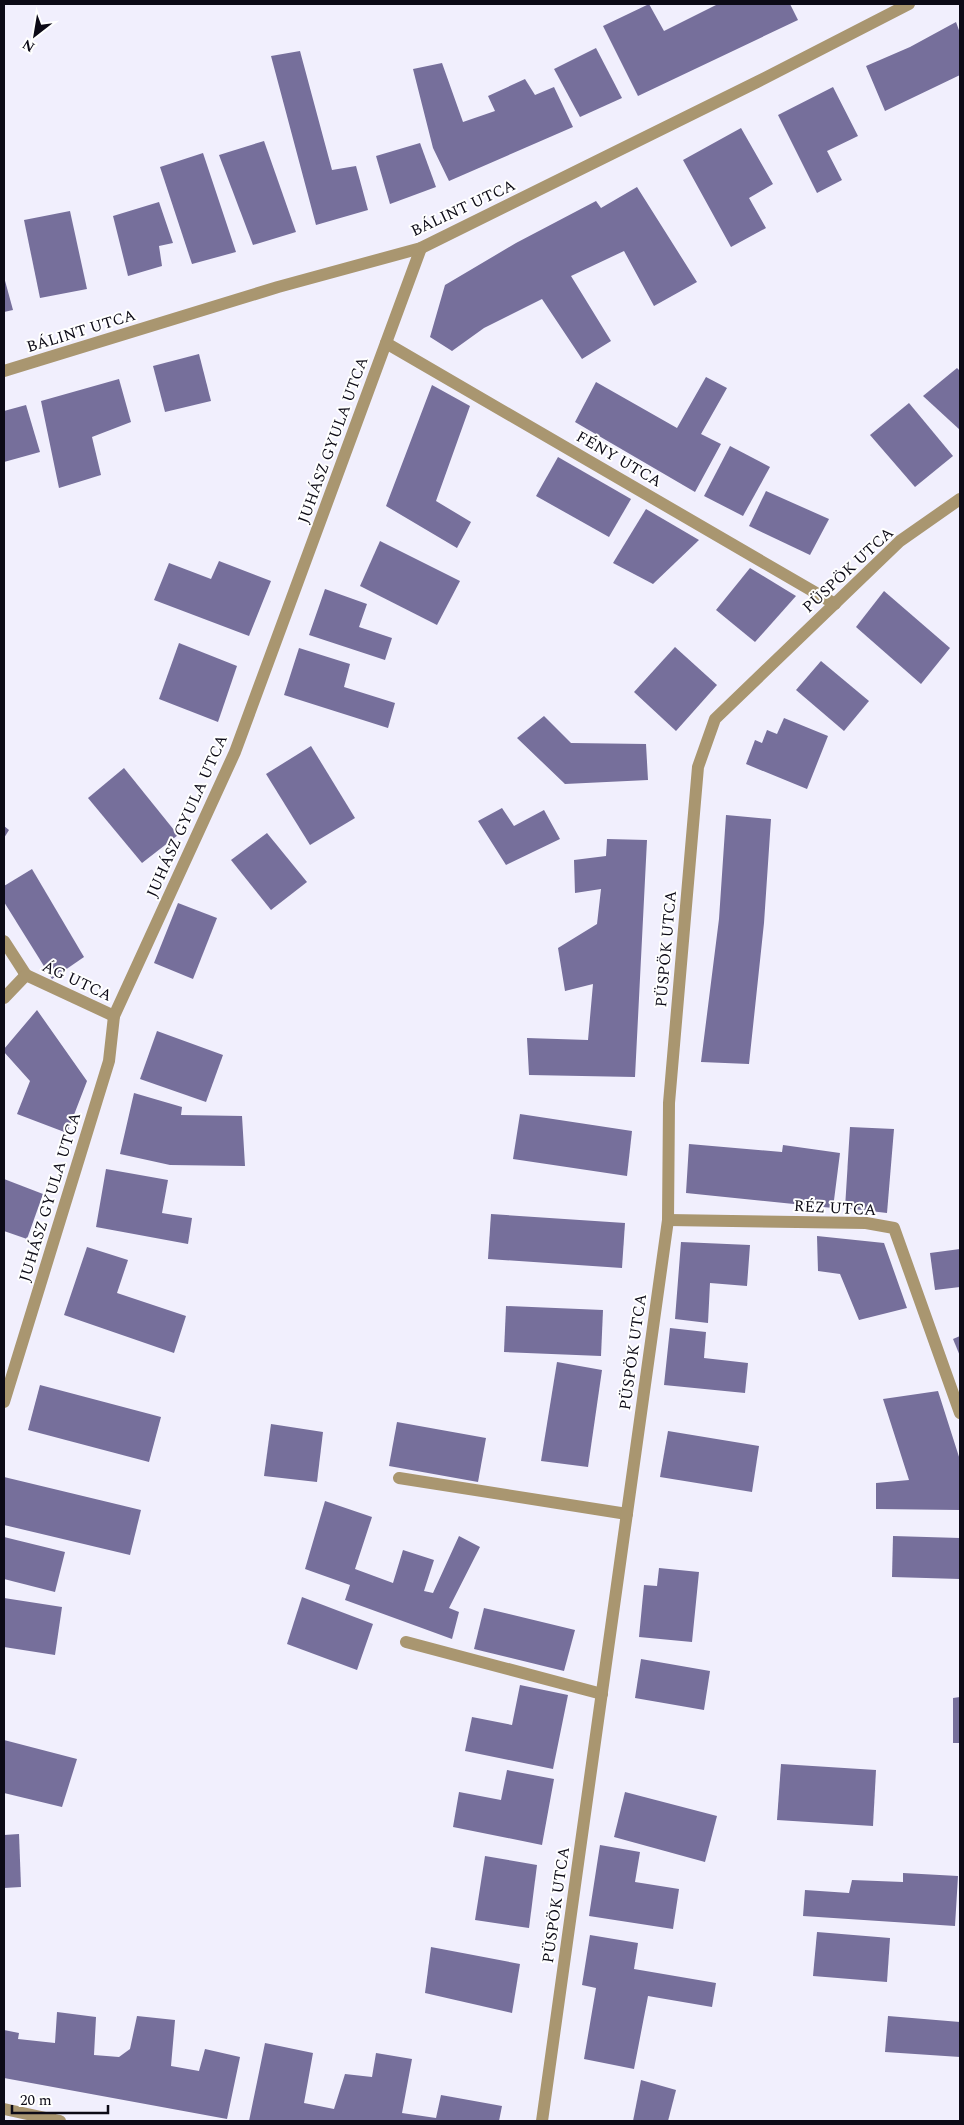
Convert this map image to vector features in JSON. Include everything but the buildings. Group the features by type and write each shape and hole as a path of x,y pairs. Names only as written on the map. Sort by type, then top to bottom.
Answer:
{"street":[{"name":"BÁLINT UTCA","path":"4,371 278,287 421,248 757,82 909,4"},
{"name":"JUHÁSZ GYULA UTCA","path":"4,1402 109,1061 114,1016 235,752 421,248"},
{"name":"FÉNY UTCA","path":"386,343 835,604"},
{"name":"PÜSPÖK UTCA","path":"542,2121 668,1220 669,1103 698,767 714,719 900,542 960,498"},
{"name":"ÁG UTCA","path":"4,941 26,975 114,1016"},
{"name":"ÁG UTCA","path":"4,998 26,975"},
{"name":"RÉZ UTCA","path":"668,1220 866,1223 894,1228 960,1414"},
{"path":"399,1478 627,1514"},
{"path":"406,1642 602,1694"},
{"path":"4,2109 60,2121"}]}
